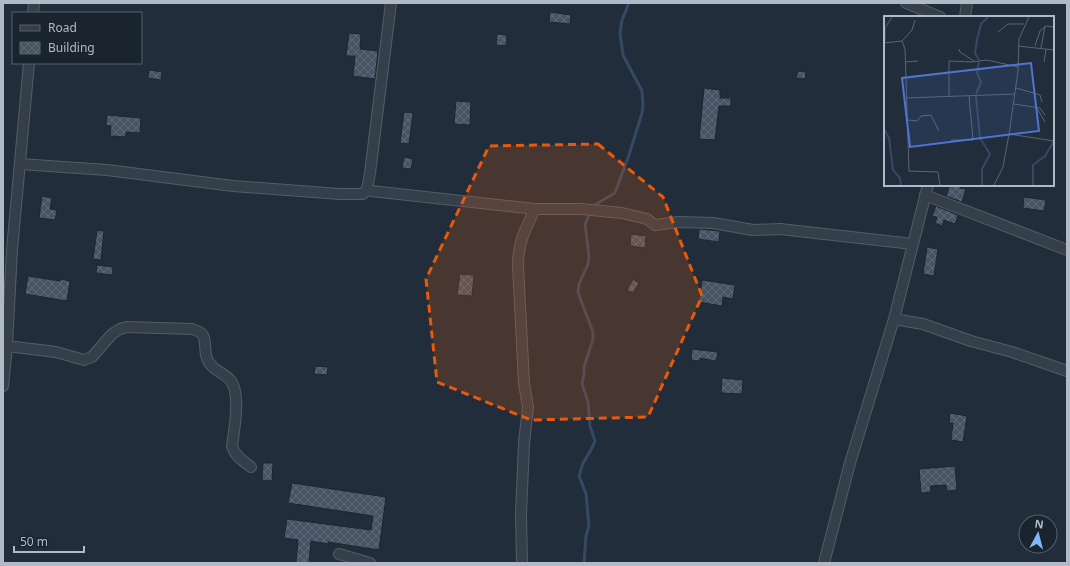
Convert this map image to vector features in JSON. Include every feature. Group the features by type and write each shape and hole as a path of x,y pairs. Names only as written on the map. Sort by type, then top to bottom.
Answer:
{"street":[{"path":"20,164 107,170 232,186 340,194 363,194 367,189 391,3"},
{"path":"906,3 938,16"},
{"path":"965,16 967,3"},
{"path":"3,386 7,346 12,250 29,64"},
{"path":"367,189 371,191 535,209 581,209 622,213 646,219 655,225 679,222 713,223 753,230 780,229 875,241 913,244"},
{"path":"824,563 850,463 894,319 927,190 1067,250"},
{"path":"522,563 521,514 524,443 528,407 524,383 518,252 522,236 535,209"},
{"path":"894,319 923,324 971,341 1012,352 1067,371"},
{"path":"7,346 56,352 84,360 92,357 112,334 120,329 135,327 192,328 199,330 204,335 208,361 211,366 230,380 234,388 236,399 232,446 234,452 240,459 251,467"},
{"path":"339,554 370,563"}],"highlighted area":[{"path":"598,144 663,197 702,296 648,417 531,420 437,382 426,279 489,146"}],"building":[{"path":"550,12 571,15 570,24 549,22"},
{"path":"349,33 361,34 360,49 378,51 375,79 353,76 355,56 346,56"},
{"path":"497,34 507,35 506,46 496,45"},
{"path":"149,70 162,72 161,80 148,78"},
{"path":"798,71 806,72 805,79 796,78"},
{"path":"704,88 720,90 720,98 731,98 731,106 719,106 715,140 699,139"},
{"path":"456,101 471,102 470,125 454,124"},
{"path":"404,112 413,113 409,144 400,143"},
{"path":"107,115 141,118 140,133 126,132 126,137 110,136 111,126 106,125"},
{"path":"404,157 413,159 411,169 402,168"},
{"path":"950,186 961,186 960,188 966,189 962,202 946,196"},
{"path":"42,196 52,198 50,209 57,210 55,220 39,218"},
{"path":"1024,197 1046,200 1044,211 1023,208"},
{"path":"936,206 958,215 955,224 944,220 942,226 935,223 937,217 932,216"},
{"path":"699,229 720,231 719,242 698,239"},
{"path":"97,230 104,231 101,260 93,259"},
{"path":"631,234 646,236 645,248 630,246"},
{"path":"927,247 938,249 934,276 923,274"},
{"path":"97,265 113,267 112,275 96,273"},
{"path":"460,274 474,275 472,296 457,295"},
{"path":"28,276 70,281 67,301 25,294"},
{"path":"633,279 639,283 633,293 627,290"},
{"path":"702,280 735,285 733,299 723,297 722,306 699,302"},
{"path":"692,349 718,352 716,361 700,358 700,361 691,360"},
{"path":"315,366 328,367 327,375 314,374"},
{"path":"722,378 743,380 742,394 721,393"},
{"path":"950,413 967,416 963,442 951,440 953,423 949,423"},
{"path":"263,463 273,463 272,481 262,480"},
{"path":"955,466 957,490 947,491 946,485 930,486 931,492 921,493 919,469"},
{"path":"292,483 386,497 379,550 328,542 328,544 311,541 309,563 296,563 298,540 284,538 287,519 371,530 373,516 288,503"}],"waterway":[{"path":"595,206 615,193 642,113 642,91 623,55 620,33 622,20 629,3"},
{"path":"584,563 586,536 589,526 586,494 579,476 583,463 595,441 590,426 588,402 582,384 584,367 593,339 593,332 578,291 579,284 588,264 589,257 585,224 590,213"}]}
